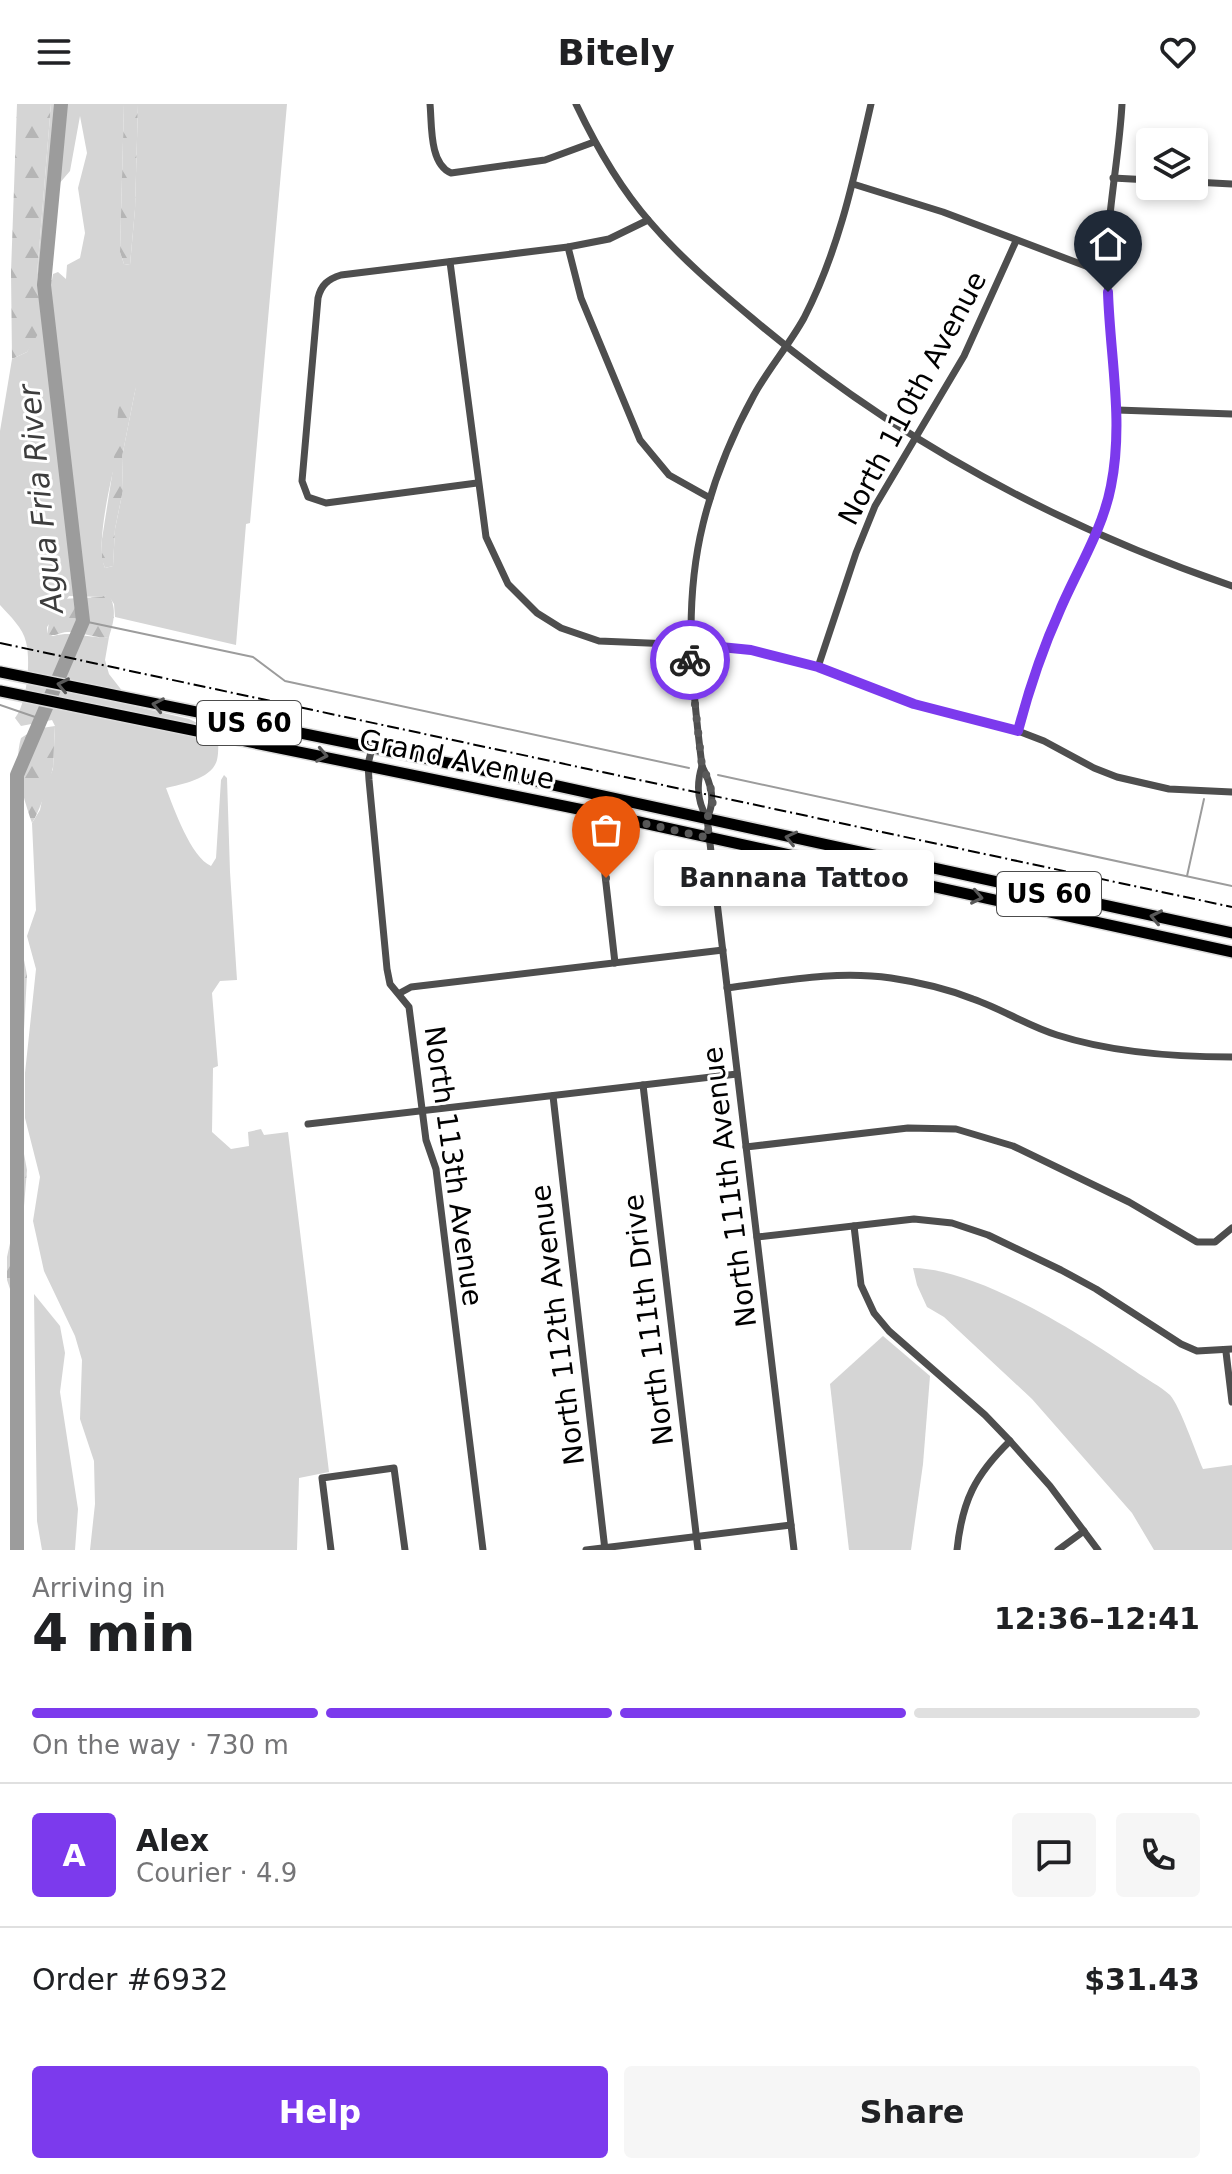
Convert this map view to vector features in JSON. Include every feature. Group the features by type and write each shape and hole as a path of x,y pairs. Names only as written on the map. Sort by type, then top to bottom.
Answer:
{"highway":[{"name":"Grand Avenue","path":"0,672 707,818 1232,933"},
{"name":"Grand Avenue","path":"0,691 368,764 1232,952"}],"street":[{"path":"430,104 437,158 445,171 459,173 545,160 594,142"},
{"path":"576,104 594,142 648,220 681,257 787,347 840,387 916,437 997,484 1166,564 1232,586"},
{"path":"1018,731 1046,641 1095,533 1111,489 1118,434 1107,274 1107,221 1122,104"},
{"name":"North 111th Avenue","path":"707,818 713,806 710,783 702,766 690,644 694,577 710,498 728,447 755,394 803,319 828,265 853,184 868,105"},
{"path":"1113,178 1136,179"},
{"path":"1208,183 1232,184"},
{"path":"853,184 943,212 1107,274"},
{"path":"477,483 326,503 308,497 302,481 318,298 326,283 341,275 568,247 609,239 648,220"},
{"name":"North 110th Avenue","path":"818,667 875,506 964,356 1016,241"},
{"path":"568,247 581,298 640,440 669,475 710,498"},
{"path":"450,262 484,531 495,562 508,584 537,613 561,628 599,641 751,650 818,667 914,704 1018,731 1117,777 1169,789 1232,792"},
{"path":"1117,410 1232,414"},
{"name":"North 113th Avenue","path":"372,748 368,764 387,969 390,984 409,1007 426,1140 436,1169 483,1550"},
{"name":"North 111th Avenue","path":"702,766 697,781 700,806 707,818 794,1550"},
{"path":"598,813 615,963"},
{"path":"400,993 411,987 723,950"},
{"path":"727,988 822,976 894,978 974,999 1017,1021 1060,1036 1132,1050 1232,1057"},
{"path":"308,1124 737,1074"},
{"name":"North 111th Drive","path":"643,1085 698,1550"},
{"name":"North 112th Avenue","path":"553,1096 605,1549"},
{"path":"746,1147 908,1128 956,1129 1013,1146 1109,1192 1197,1242 1215,1242 1232,1228"},
{"path":"757,1237 914,1219 969,1227 1096,1289 1181,1344 1197,1351 1229,1351 1232,1402"},
{"path":"854,1226 861,1285 874,1313 889,1331 985,1415 1010,1441 1098,1550"},
{"path":"957,1550 966,1500 977,1478 1010,1441"},
{"path":"331,1550 322,1478 394,1468 405,1550"},
{"path":"586,1550 791,1525"},
{"path":"1058,1550 1084,1531"}],"green space":[{"path":"17,104 51,104 37,275 43,317 38,334 27,352 12,359 11,272"},
{"path":"51,104 124,104 120,252 124,264 130,265 138,104 287,104 250,523 246,524 236,645 115,617 114,604 108,595 69,596 47,627 47,633 53,636 109,637 105,660 109,674 134,706 189,719 218,733 217,760 209,772 196,780 166,788 190,843 211,866 216,858 221,780 224,775 227,778 237,980 220,981 212,993 218,1066 213,1068 212,1132 231,1149 249,1146 248,1132 261,1129 264,1135 288,1132 329,1472 299,1478 297,1550 90,1550 95,1504 94,1461 80,1419 82,1360 75,1336 44,1271 33,1221 40,1177 25,1118 25,1073 36,969 27,936 36,910 32,823 40,810 53,769 55,726 52,720 21,726 15,718 25,692 28,670 26,642 16,622 0,605 0,431 12,359 27,352 43,317 37,275","holes":["80,116 87,153 78,188 85,233 80,258 67,265 66,279 58,272 53,274 52,280 42,279 47,198 70,171","136,386 122,457 123,490 115,529 113,566 105,568 102,552 106,506"]},
{"path":"124,104 138,104 130,265 124,264 120,252"},
{"path":"131,374 136,386 122,457 123,490 115,529 113,566 105,568 102,539 113,469 120,390"},
{"path":"109,594 114,616 109,637 72,632 47,634 52,606 60,599"},
{"path":"55,726 52,772 32,823 19,770 21,738 35,729"},
{"path":"16,798 20,819 23,912 20,940 27,975 22,1066 16,1052 19,979 14,939 11,836"},
{"path":"18,1122 27,1170 22,1230 23,1415 14,1301 7,1280 19,1163"},
{"path":"913,1268 939,1271 998,1291 1058,1322 1170,1395 1203,1469 1232,1465 1232,1550 1154,1550 1132,1513 1032,1399 944,1317 927,1307"},
{"path":"34,1294 60,1326 65,1353 60,1392 78,1509 75,1550 42,1550 37,1521"},
{"path":"883,1336 930,1376 923,1464 911,1550 849,1550 830,1384"}],"waterway":[{"name":"Agua Fria River","path":"17,1550 17,775 83,621 44,285 61,104"},
{"path":"83,621 253,657 285,681 689,768"},
{"path":"0,705 41,719"},
{"path":"718,775 1232,886"},
{"path":"1187,876 1204,799"}],"railway":[{"path":"0,643 1232,907"}],"way so far":[{"path":"606,878 598,813 709,838 707,818 713,806 710,783 702,766 690,660"}],"place":[{"name":"Bannana Tattoo","path":"606,878"}],"route":[{"path":"690,660 690,644 751,650 832,671 914,704 1018,731 1046,641 1095,533 1111,489 1118,434 1108,292"}]}
